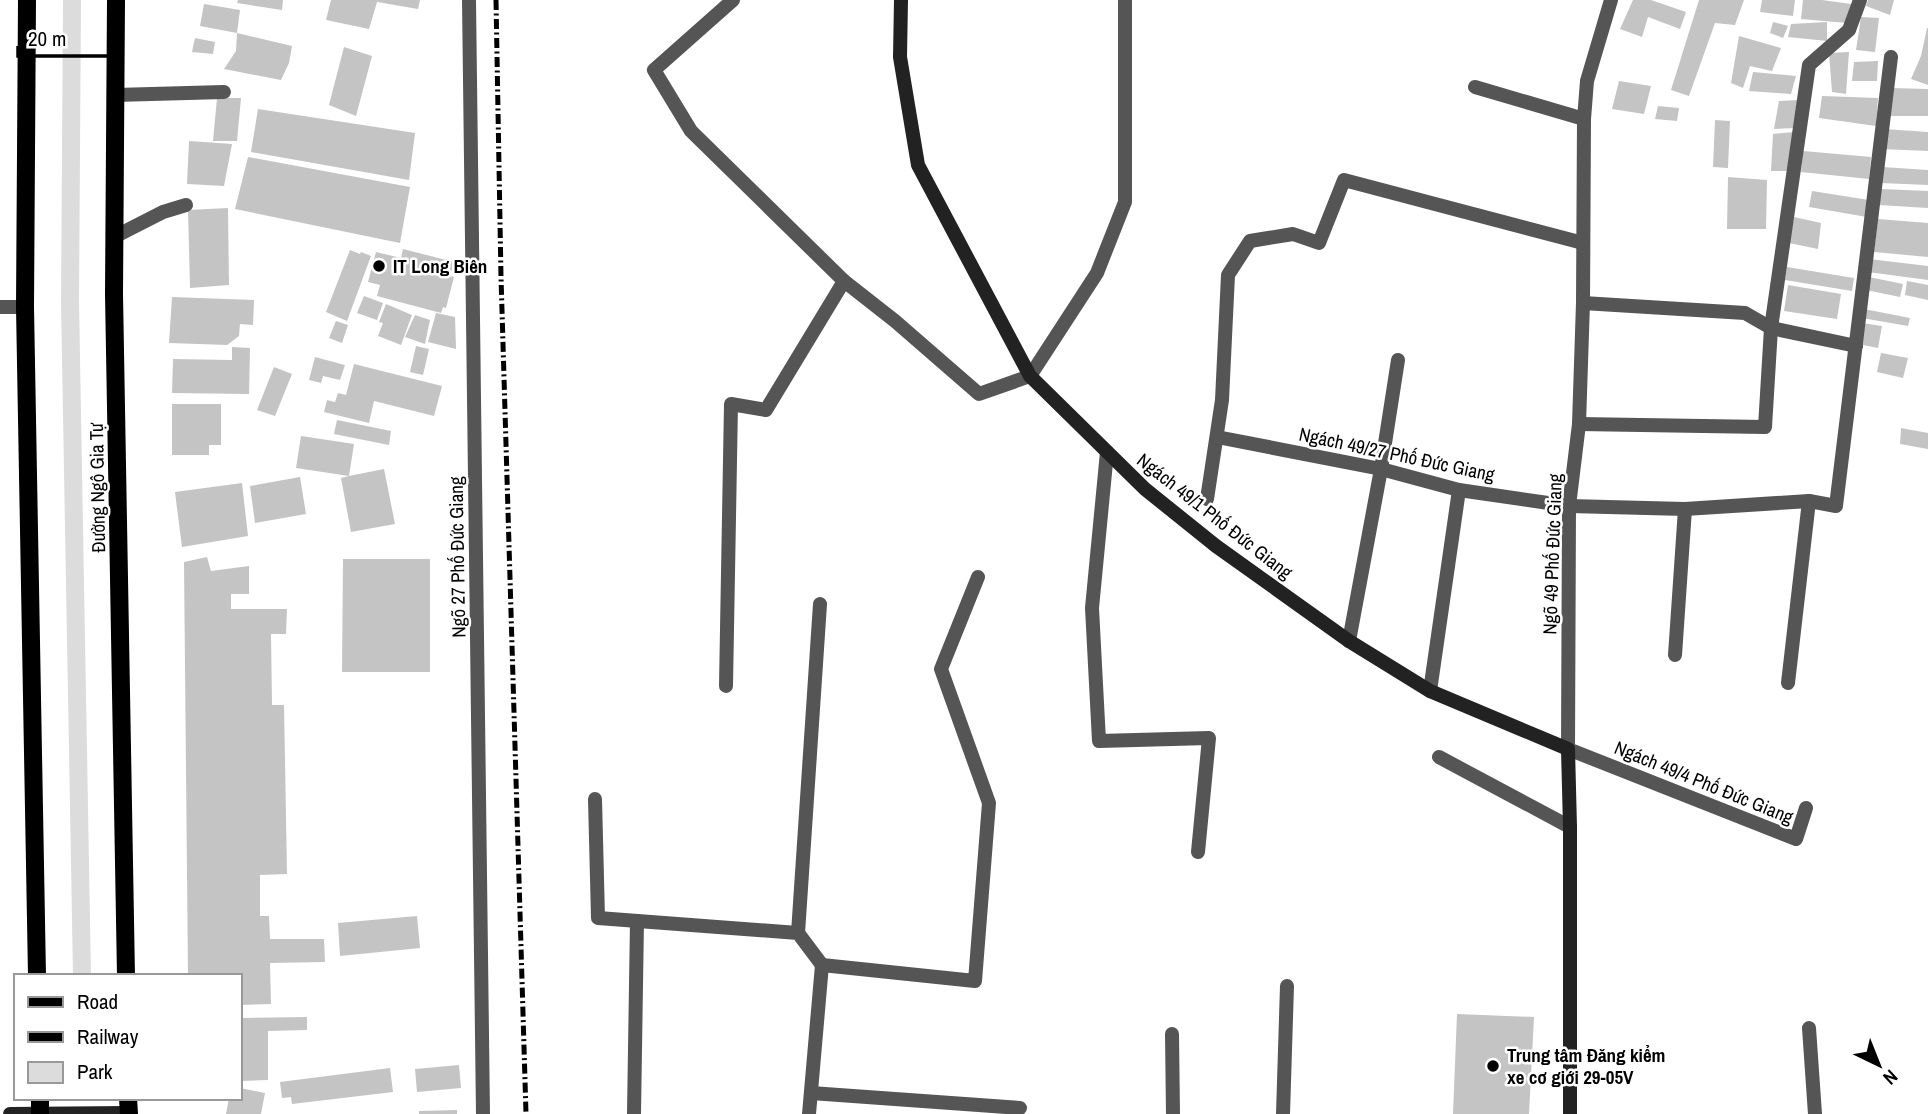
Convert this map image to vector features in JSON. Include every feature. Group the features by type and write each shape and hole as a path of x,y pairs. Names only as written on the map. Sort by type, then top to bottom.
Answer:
{"main road":[{"path":"27,0 25,307 37,974"},
{"name":"Đường Ngô Gia Tự","path":"116,0 114,237 127,974"}],"street":[{"name":"Ngõ 27 Phố Đức Giang","path":"469,0 482,1114"},
{"path":"733,0 654,70 691,131 844,281 979,394 1030,376 1097,273 1125,202 1125,0"},
{"name":"Ngách 49/1 Phố Đức Giang","path":"901,0 900,57 918,166 1030,376 1144,489 1216,546 1349,641 1430,691 1568,749"},
{"name":"Ngõ 49 Phố Đức Giang","path":"1570,1114 1569,506 1578,424 1587,81 1611,0"},
{"path":"1578,424 1765,427 1771,328 1809,65 1849,30 1860,0"},
{"path":"1583,303 1745,313 1771,328 1856,346 1891,57"},
{"path":"1475,87 1584,119"},
{"path":"115,95 223,92"},
{"path":"1207,499 1222,400 1228,275 1250,241 1293,234 1319,243 1344,180 1583,243"},
{"path":"114,237 163,212 186,205"},
{"path":"726,686 731,404 766,410 844,281"},
{"path":"0,307 25,307"},
{"name":"Ngách 49/27 Phố Đức Giang","path":"1217,437 1381,469 1459,490 1569,506 1685,509 1809,501 1836,506 1856,346"},
{"path":"1349,641 1398,360"},
{"path":"1107,452 1092,608 1099,741 1209,738 1198,852"},
{"path":"1430,691 1459,490"},
{"path":"1788,683 1809,501"},
{"path":"1675,655 1685,509"},
{"path":"822,965 975,981 989,803 941,669 978,577"},
{"path":"809,1114 822,965 798,933 820,604"},
{"name":"Ngách 49/4 Phố Đức Giang","path":"1568,749 1796,839 1806,808"},
{"path":"1439,757 1570,827"},
{"path":"595,799 598,918 798,933"},
{"path":"634,1114 636,920"},
{"path":"1283,1114 1287,986"},
{"path":"1809,1028 1815,1114"},
{"path":"1172,1034 1173,1114"},
{"path":"811,1093 1020,1108"},
{"path":"10,1114 129,1108"}],"green space":[{"path":"63,0 81,0 79,301 91,974 73,974 61,303"}],"building":[{"path":"238,0 283,0 282,10 237,3"},
{"path":"331,0 420,0 418,9 377,2 369,29 326,20"},
{"path":"1633,0 1651,0 1686,12 1680,29 1648,17 1642,37 1620,29"},
{"path":"1699,0 1744,0 1735,25 1715,23 1689,96 1671,90"},
{"path":"1762,0 1795,0 1793,16 1760,12"},
{"path":"1803,0 1851,4 1847,23 1801,19"},
{"path":"1868,0 1894,0 1890,15 1866,6"},
{"path":"204,4 240,10 237,33 200,26"},
{"path":"1861,17 1879,18 1875,52 1856,50"},
{"path":"1773,22 1788,26 1783,38 1770,33"},
{"path":"1827,22 1827,41 1788,37 1791,24"},
{"path":"1927,28 1928,85 1911,79 1921,56"},
{"path":"237,33 292,46 289,63 281,80 224,69 236,51"},
{"path":"1739,36 1781,48 1772,71 1750,66 1743,88 1731,83"},
{"path":"195,38 215,42 213,54 192,52"},
{"path":"344,47 372,56 356,116 329,105"},
{"path":"1849,52 1846,94 1832,92 1829,53"},
{"path":"1878,61 1877,81 1852,81 1854,62"},
{"path":"1753,72 1796,76 1791,94 1749,91"},
{"path":"1619,81 1651,86 1644,114 1612,109"},
{"path":"1891,88 1928,89 1928,116 1890,116"},
{"path":"1822,96 1878,98 1876,126 1819,118"},
{"path":"217,98 241,98 237,141 213,141"},
{"path":"1799,100 1796,128 1774,129 1779,101"},
{"path":"1658,106 1679,108 1677,121 1655,119"},
{"path":"258,109 415,133 409,180 251,152"},
{"path":"1715,120 1730,121 1728,168 1713,167"},
{"path":"1884,129 1928,132 1928,151 1881,149"},
{"path":"1794,132 1792,171 1771,171 1773,134"},
{"path":"189,141 232,144 224,186 187,184"},
{"path":"1803,151 1871,157 1869,179 1801,172"},
{"path":"248,157 410,187 400,243 235,209"},
{"path":"1882,167 1928,170 1928,185 1881,183"},
{"path":"1728,177 1767,180 1766,229 1727,229"},
{"path":"1881,189 1928,191 1928,208 1879,205"},
{"path":"1812,191 1869,200 1867,217 1809,207"},
{"path":"228,208 229,285 190,288 188,210"},
{"path":"1794,217 1821,223 1818,249 1789,243"},
{"path":"1878,219 1928,223 1928,257 1874,252"},
{"path":"403,249 454,262 450,276 454,277 446,308 443,307 441,313 377,296 380,285 368,282 376,252 401,258"},
{"path":"350,250 371,256 347,321 326,312"},
{"path":"1869,259 1928,266 1928,280 1868,272"},
{"path":"1787,267 1854,278 1852,291 1785,280"},
{"path":"1869,277 1903,284 1900,297 1866,290"},
{"path":"1907,281 1928,285 1928,300 1905,295"},
{"path":"1788,285 1841,294 1837,319 1784,311"},
{"path":"364,296 383,303 377,320 357,313"},
{"path":"172,297 254,300 253,325 240,324 239,336 227,345 169,343"},
{"path":"386,304 412,315 401,345 378,336 383,323 379,322"},
{"path":"1864,309 1910,318 1908,326 1862,318"},
{"path":"436,313 455,317 456,349 428,342"},
{"path":"415,315 430,320 425,344 405,337"},
{"path":"336,321 348,325 342,343 329,338"},
{"path":"1862,323 1882,326 1878,348 1858,344"},
{"path":"416,346 429,349 423,375 410,372"},
{"path":"232,347 250,348 249,394 172,393 173,359 232,360"},
{"path":"1881,353 1908,358 1903,378 1877,372"},
{"path":"315,357 345,365 340,380 323,376 321,383 309,380"},
{"path":"354,364 442,386 434,416 374,401 369,423 324,412 327,400 335,402 338,393 346,395"},
{"path":"274,367 292,374 275,416 257,410"},
{"path":"172,404 221,404 221,445 209,445 209,455 172,455"},
{"path":"337,420 391,431 389,445 334,434"},
{"path":"1901,428 1928,433 1928,449 1900,444"},
{"path":"301,436 354,444 349,476 296,468"},
{"path":"384,469 395,524 351,532 341,478"},
{"path":"300,477 306,514 255,523 250,486"},
{"path":"242,483 248,536 182,547 175,492"},
{"path":"207,557 211,571 249,566 249,594 231,594 231,609 287,609 286,634 271,634 272,705 284,705 287,874 260,875 260,916 269,916 270,939 324,939 325,962 270,963 271,1004 242,1005 242,974 188,974 184,562"},
{"path":"343,559 430,559 430,672 342,672"},
{"path":"417,916 420,948 340,956 338,923"},
{"name":"Trung tâm Đăng kiểm xe cơ giới 29-05V","path":"1457,1014 1534,1017 1529,1114 1453,1114"},
{"path":"307,1017 307,1030 268,1031 268,1080 242,1081 242,1018"},
{"path":"459,1065 461,1088 417,1092 415,1069"},
{"path":"390,1068 393,1092 292,1104 291,1097 282,1098 280,1082"},
{"path":"242,1088 265,1093 261,1114 226,1114 229,1100 242,1100"},
{"path":"457,1110 457,1114 419,1114 419,1111"}],"railway":[{"path":"496,0 501,277 526,1114"}],"place":[{"name":"IT Long Biên","path":"379,266"},
{"name":"Trung tâm Đăng kiểm xe cơ giới 29-05V","path":"1493,1066"}]}
